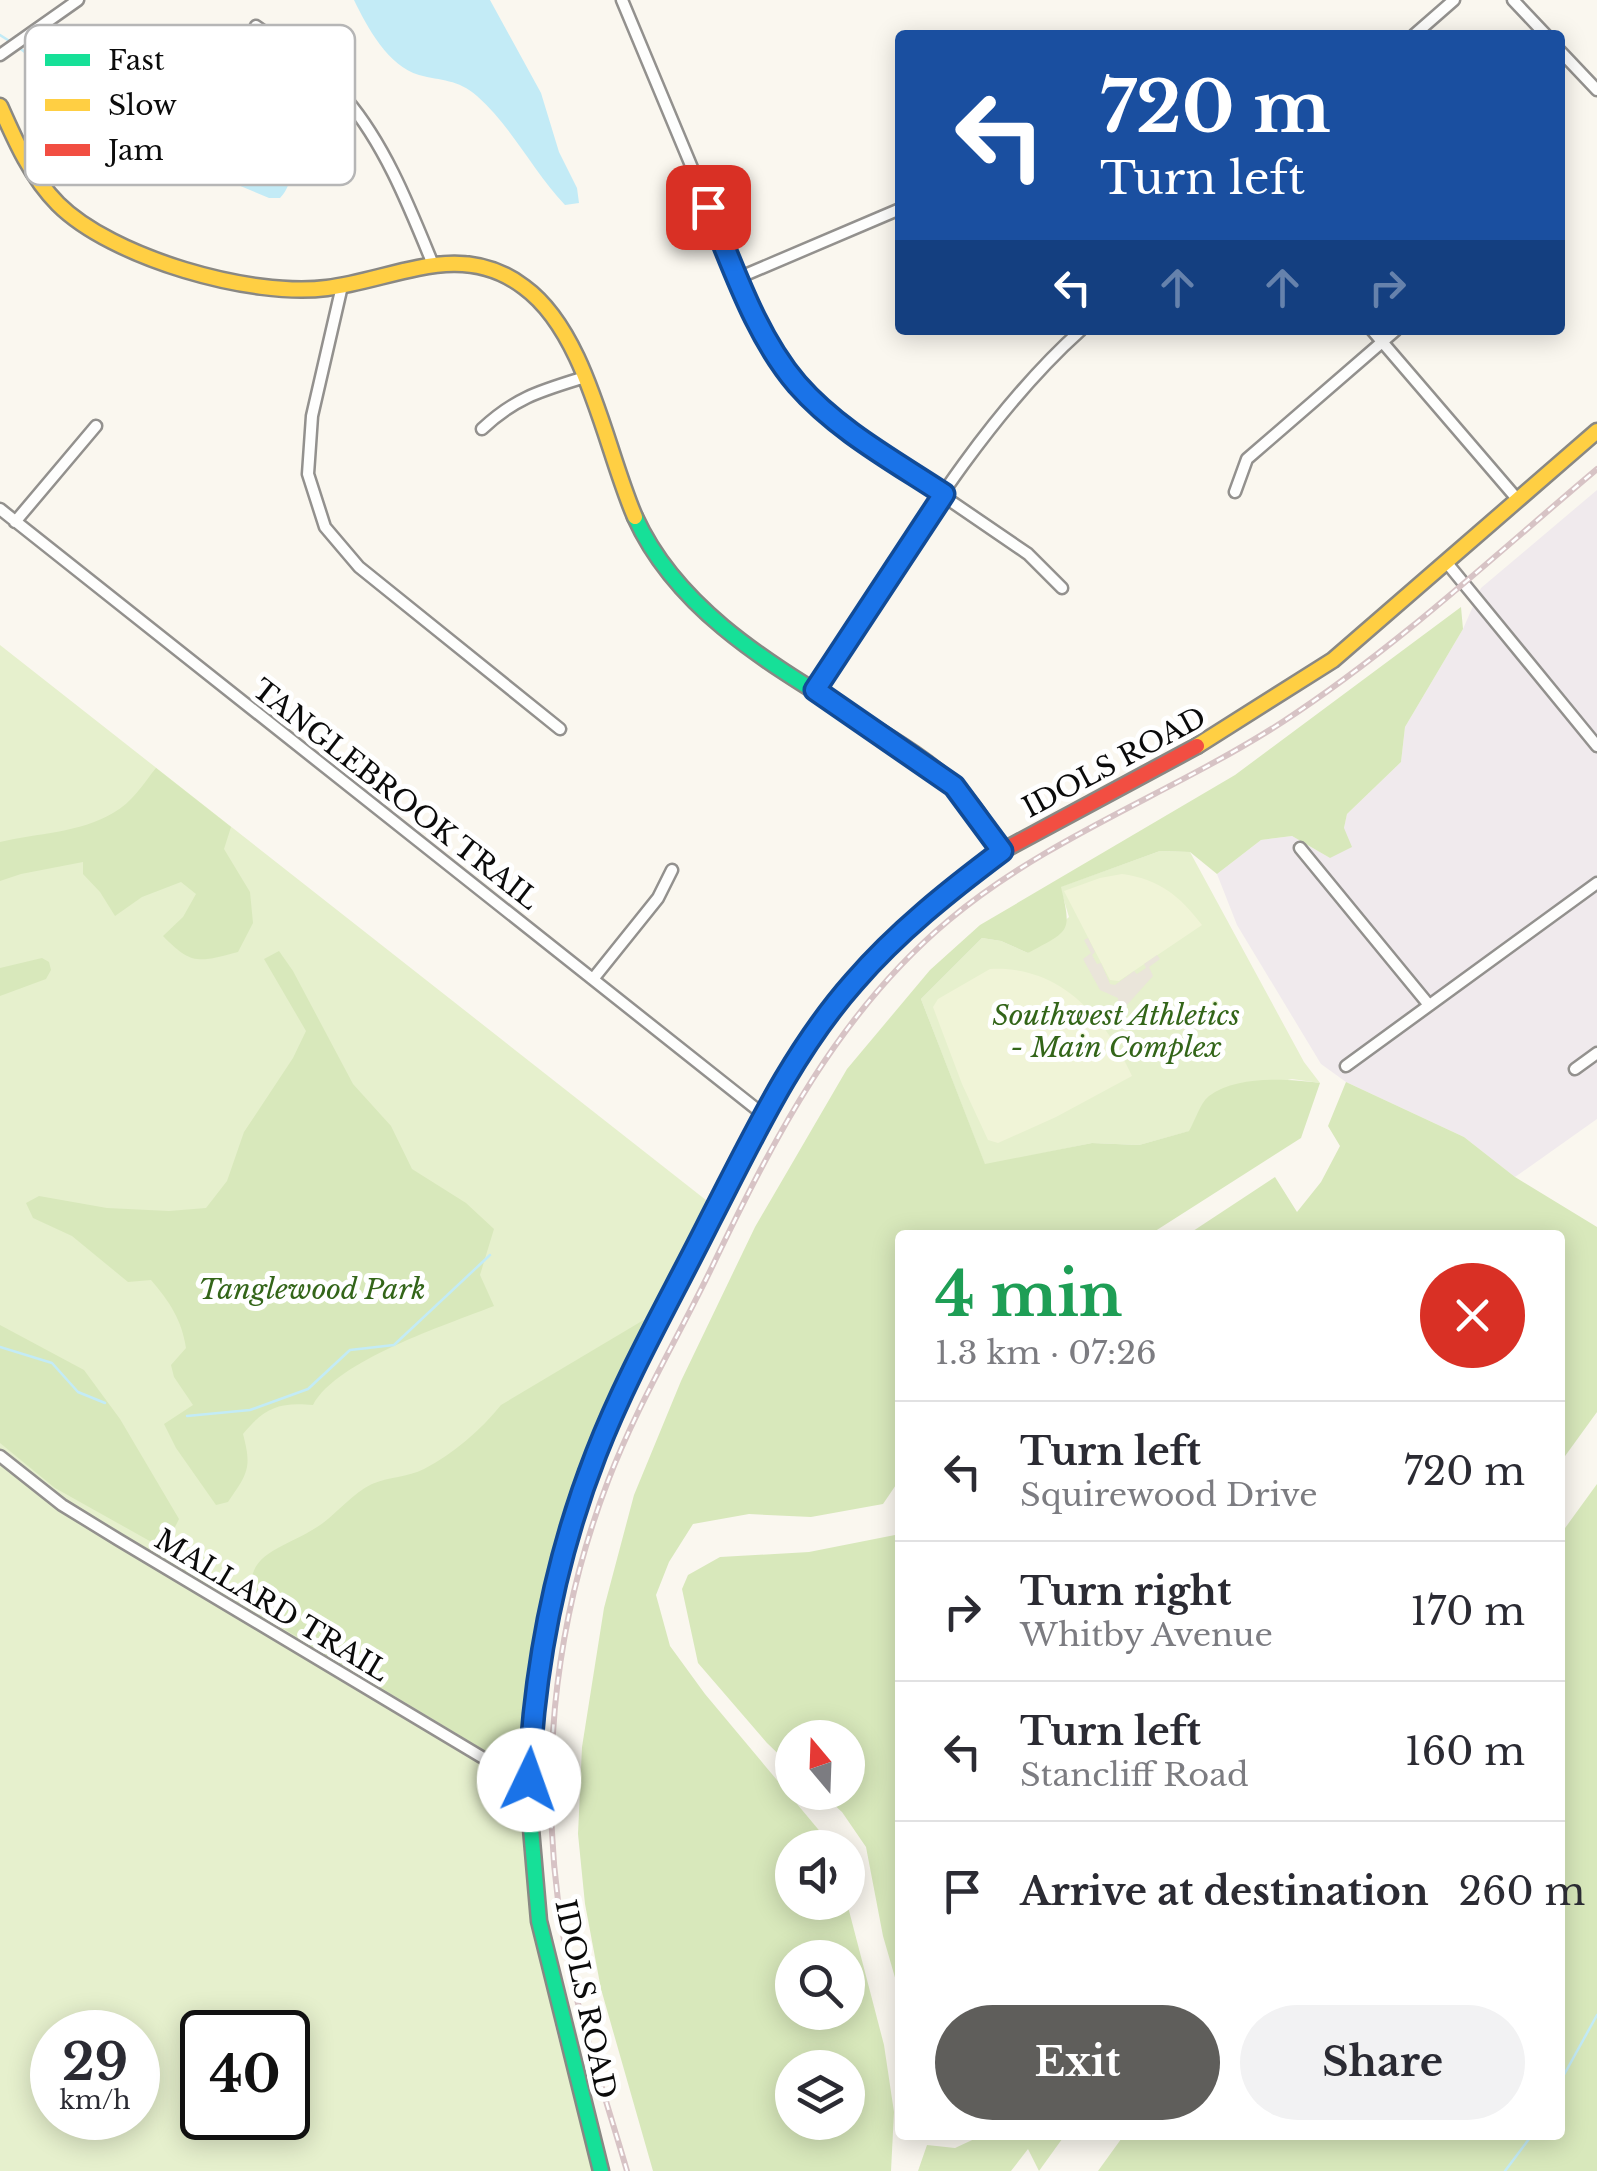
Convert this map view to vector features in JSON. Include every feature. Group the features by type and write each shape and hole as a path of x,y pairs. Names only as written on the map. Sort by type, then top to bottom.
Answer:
{"street":[{"path":"43,25 78,0"},
{"path":"622,0 738,278 766,338 797,384 841,426 1028,554 1062,588"},
{"path":"1420,30 1454,0"},
{"path":"1513,0 1541,30"},
{"path":"0,55 25,37"},
{"path":"1565,55 1597,90"},
{"path":"0,106 25,159"},
{"path":"355,113 405,197 432,262"},
{"path":"43,185 59,206 100,234 216,280 287,291 342,286 446,260 486,266 515,280 554,317 582,378 636,522 668,569 705,612 745,644 954,786 1002,851"},
{"path":"738,278 895,211"},
{"path":"342,286 312,416 308,474 326,527 359,567 560,729"},
{"path":"815,690 944,494 1029,380 1076,335"},
{"path":"1376,335 1518,500"},
{"path":"1235,492 1247,459 1390,335"},
{"path":"482,428 505,407 528,394 582,378"},
{"path":"16,522 96,426"},
{"name":"IDOLS ROAD","path":"600,2171 539,1922 529,1780 538,1664 550,1596 595,1455 764,1115 814,1031 855,980 948,892 1002,851 1218,735 1332,660 1597,431"},
{"name":"TANGLEBROOK TRAIL","path":"0,509 764,1115"},
{"path":"1447,563 1597,746"},
{"path":"1300,848 1429,1005"},
{"path":"593,979 658,898 672,870"},
{"path":"1346,1066 1597,883"},
{"path":"1576,1069 1597,1053"},
{"name":"MALLARD TRAIL","path":"0,1456 62,1505 119,1540 490,1762 529,1780"}],"shaded area":[{"path":"1597,490 1597,1119 1515,1177 1464,1137 1346,1082 1321,1064 1237,925 1217,874 1261,840 1292,836 1330,858 1347,814 1401,762 1405,727 1463,629 1481,588"},
{"path":"1088,938 1095,952 1092,955 1097,964 1101,963 1110,984 1115,985 1134,971 1137,974 1157,955 1160,959 1149,967 1153,976 1126,1006 1100,990 1083,959 1091,953 1084,940"}],"green space":[{"path":"1461,607 1463,629 1405,727 1401,762 1347,814 1344,828 1352,847 1330,858 1292,836 1261,840 1217,874 1190,852 1160,851 1061,887 1066,922 1060,934 1028,953 1001,941 982,938 921,999 985,1164 1092,1143 1139,1145 1189,1131 1206,1099 1234,1085 1278,1080 1320,1083 1301,1138 1157,1230 895,1230 895,1486 883,1504 811,1517 749,1514 693,1524 669,1562 656,1595 670,1646 775,1778 775,1810 802,1810 819,1830 775,1830 775,1920 851,1920 857,1940 775,1940 775,2030 865,2030 865,1972 884,2045 894,2112 891,2171 653,2171 601,1989 585,1904 578,1834 582,1747 604,1608 634,1495 681,1381 755,1227 847,1069 930,970 980,925 1235,775"},
{"name":"Tanglewood Park","path":"0,645 711,1204 652,1315 644,1319 627,1352 557,1525 518,1728 516,1784 521,1796 535,1936 557,2034 596,2171 0,2171"},
{"path":"156,768 231,827 224,849 250,892 253,923 238,952 197,959 181,953 163,936 183,917 196,894 181,882 142,897 115,916 83,874 83,862 0,881 0,842 100,820 126,804"},
{"name":"Southwest Athletics - Main Complex","path":"1160,851 1190,852 1304,1062 1320,1083 1292,1079 1207,1098 1190,1131 1139,1145 1092,1143 985,1165 921,999 982,938 1001,941 1028,953 1069,917 1060,887"},
{"path":"1122,874 1168,890 1202,925 1119,981 1110,980 1064,891"},
{"path":"279,951 353,1084 391,1126 412,1169 466,1203 494,1229 480,1275 494,1306 368,1359 345,1373 313,1405 291,1404 266,1412 243,1434 247,1463 240,1484 228,1502 216,1505 164,1424 193,1405 174,1377 171,1365 186,1348 169,1303 151,1280 128,1282 72,1236 33,1218 26,1203 39,1196 107,1208 206,1208 227,1181 244,1132 293,1058 306,1031 264,959"},
{"path":"42,958 49,962 51,970 46,979 0,996 0,968"},
{"path":"990,969 1038,976 1077,999 1108,1034 1132,1076 998,1143 988,1140 933,1007 938,999"},
{"path":"1346,1082 1464,1137 1515,1177 1597,1227 1597,1412 1565,1456 1565,1230 1195,1230 1275,1177 1297,1212 1321,1182 1340,1146 1328,1126"},
{"path":"652,1315 613,1392 570,1503 549,1574 527,1696 522,1751 513,1758 492,1755 261,1615 252,1578 266,1556 323,1523 365,1488 435,1463 466,1441 501,1405"},
{"path":"0,1325 84,1370 120,1419 179,1519 164,1549 55,1488 0,1443"},
{"path":"1597,1484 1597,2171 1098,2171 1120,2140 1565,2140 1565,1528"},
{"path":"895,1535 895,1978 883,1936 865,1830 854,1830 840,1810 865,1810 865,1720 775,1720 775,1751 767,1743 698,1663 682,1589 688,1575 720,1557 809,1552"},
{"path":"972,2140 1061,2140 1039,2171 1028,2149 1011,2171 918,2171 927,2145 955,2148"}],"water":[{"path":"354,0 490,0 541,93 559,152 577,188 579,203 565,205 501,121 470,90 419,75 388,54"},
{"path":"238,185 288,185 280,198 269,198"}],"waterway":[{"path":"0,35 11,42"},
{"path":"18,47 25,52"},
{"path":"187,1416 250,1410 308,1389 350,1350 394,1345 490,1255"},
{"path":"0,1347 52,1363 78,1392 105,1403"},
{"path":"1565,2073 1597,2015"},
{"path":"1505,2171 1528,2140"}],"railway":[{"path":"627,2171 577,1998 556,1882 551,1766 562,1650 589,1536 619,1453 785,1125 812,1080 874,995 949,920 1028,863 1242,746 1325,693 1444,600 1597,469"}],"traffic: fast":[{"path":"635,517 653,551 702,609 762,657 935,769 964,796 1002,851"},
{"path":"543,1637 528,1794 539,1921 601,2171"}],"traffic: slow":[{"path":"0,106 25,158"},
{"path":"42,185 82,224 112,241 147,257 223,280 296,289 327,288 452,264 500,273 524,287 546,307 564,333 592,393 635,517"},
{"path":"1197,746 1333,660 1597,431"},
{"path":"543,1637 572,1520 619,1401 768,1112 851,985"}],"traffic: jam":[{"path":"851,985 948,891 1002,851 1197,746"}],"route":[{"path":"529,1780 538,1664 550,1596 595,1455 764,1115 814,1031 855,980 948,892 1002,851 977,812 954,786 815,690 944,494 841,426 797,384 766,338 708,207"}]}
